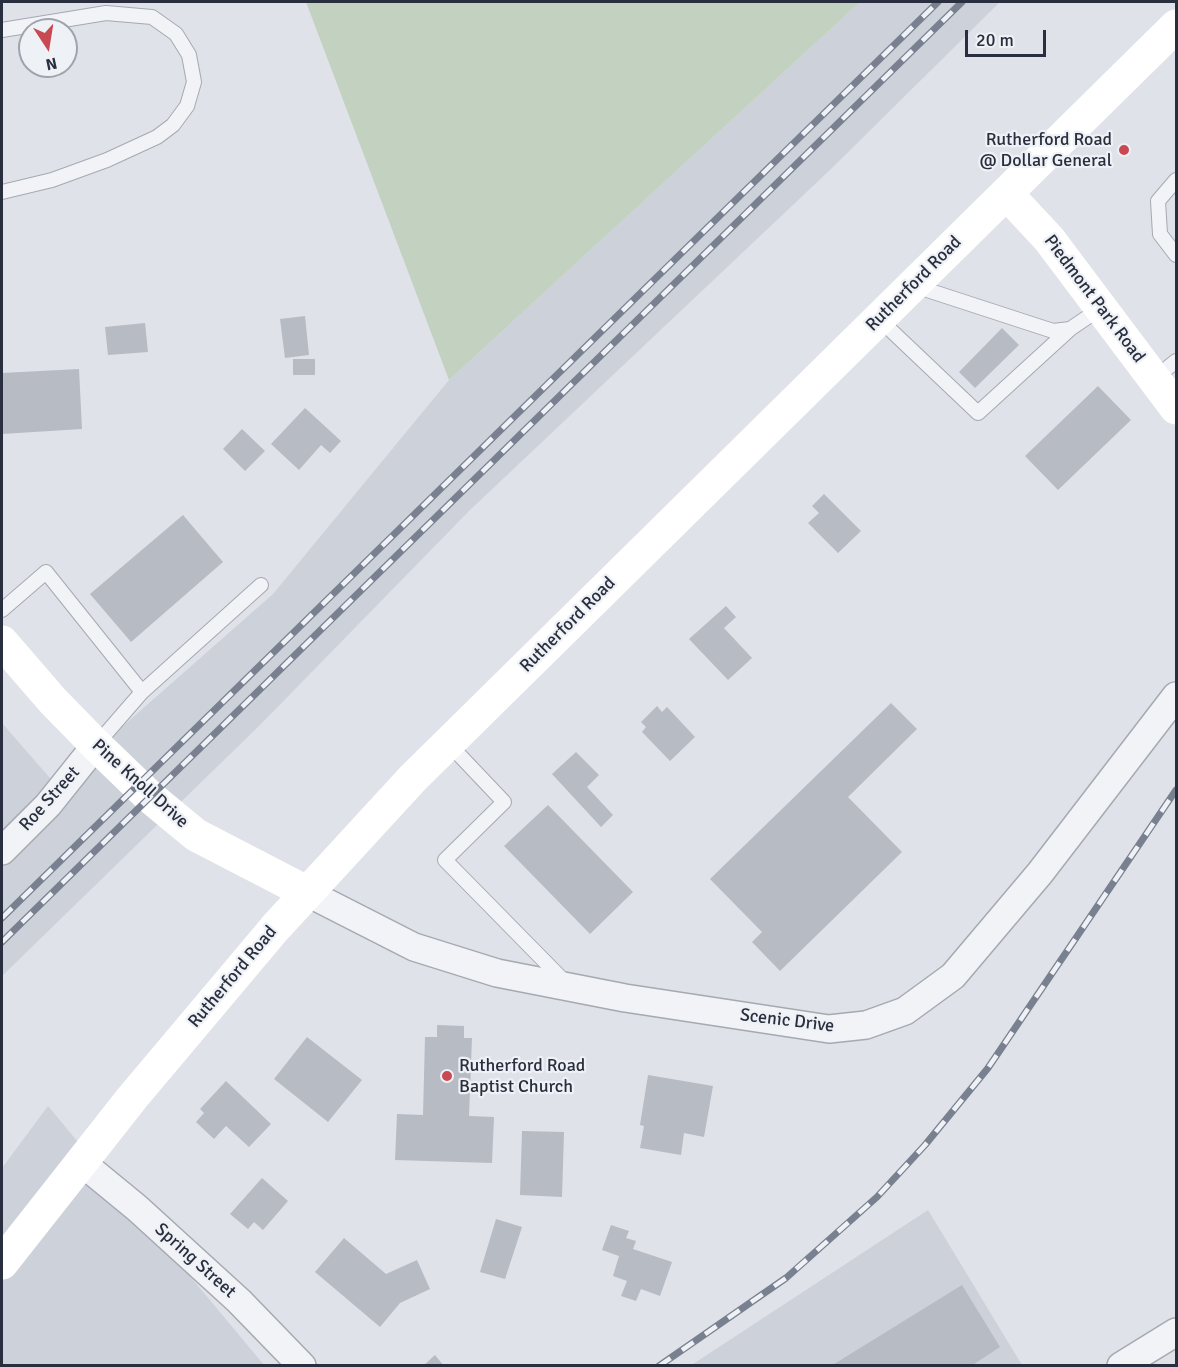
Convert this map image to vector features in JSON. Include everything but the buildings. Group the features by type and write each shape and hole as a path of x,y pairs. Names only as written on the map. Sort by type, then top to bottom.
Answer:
{"street":[{"name":"Rutherford Road","path":"2,1263 81,1162 306,892 448,743 1176,26"},
{"name":"Piedmont Park Road","path":"1006,194 1049,239 1101,308 1165,370 1176,408"},
{"name":"Pine Knoll Drive","path":"2,642 53,701 96,745 150,797 196,835 306,892"},
{"name":"Scenic Drive","path":"306,892 414,947 497,973 570,988 829,1029 866,1025 905,1011 953,976 1040,873 1176,696"},
{"name":"Roe Street","path":"2,850 48,805 96,745"},
{"name":"Spring Street","path":"81,1162 137,1208 239,1301 302,1365"},
{"path":"1121,1365 1176,1332"}],"lane":[{"path":"2,30 106,13 152,17 176,34 189,55 194,82 187,106 173,125 157,137 107,160 52,180 2,192"},
{"path":"1176,180 1158,201 1160,234 1176,255"},
{"path":"913,285 1053,331 1070,329"},
{"path":"879,319 978,413 1070,329 1101,308"},
{"path":"2,610 46,572 142,692"},
{"path":"96,745 142,692 261,585"},
{"path":"448,743 504,802 445,860 570,988"}],"shaded area":[{"path":"860,2 1000,2 831,169 469,511 261,724 2,976 2,723 56,785 273,594 449,380"},
{"path":"48,1106 264,1365 2,1365 2,1168"},
{"path":"928,1210 1022,1365 690,1366"}],"green space":[{"path":"306,2 860,2 449,380"}],"railway":[{"path":"2,918 938,2"},
{"path":"2,942 962,2"},
{"path":"659,1366 786,1278 877,1197 925,1145 988,1068 1176,790"}],"place":[{"name":"Rutherford Road @ Dollar General","path":"1124,150"},
{"name":"Rutherford Road Baptist Church","path":"447,1076"}]}
